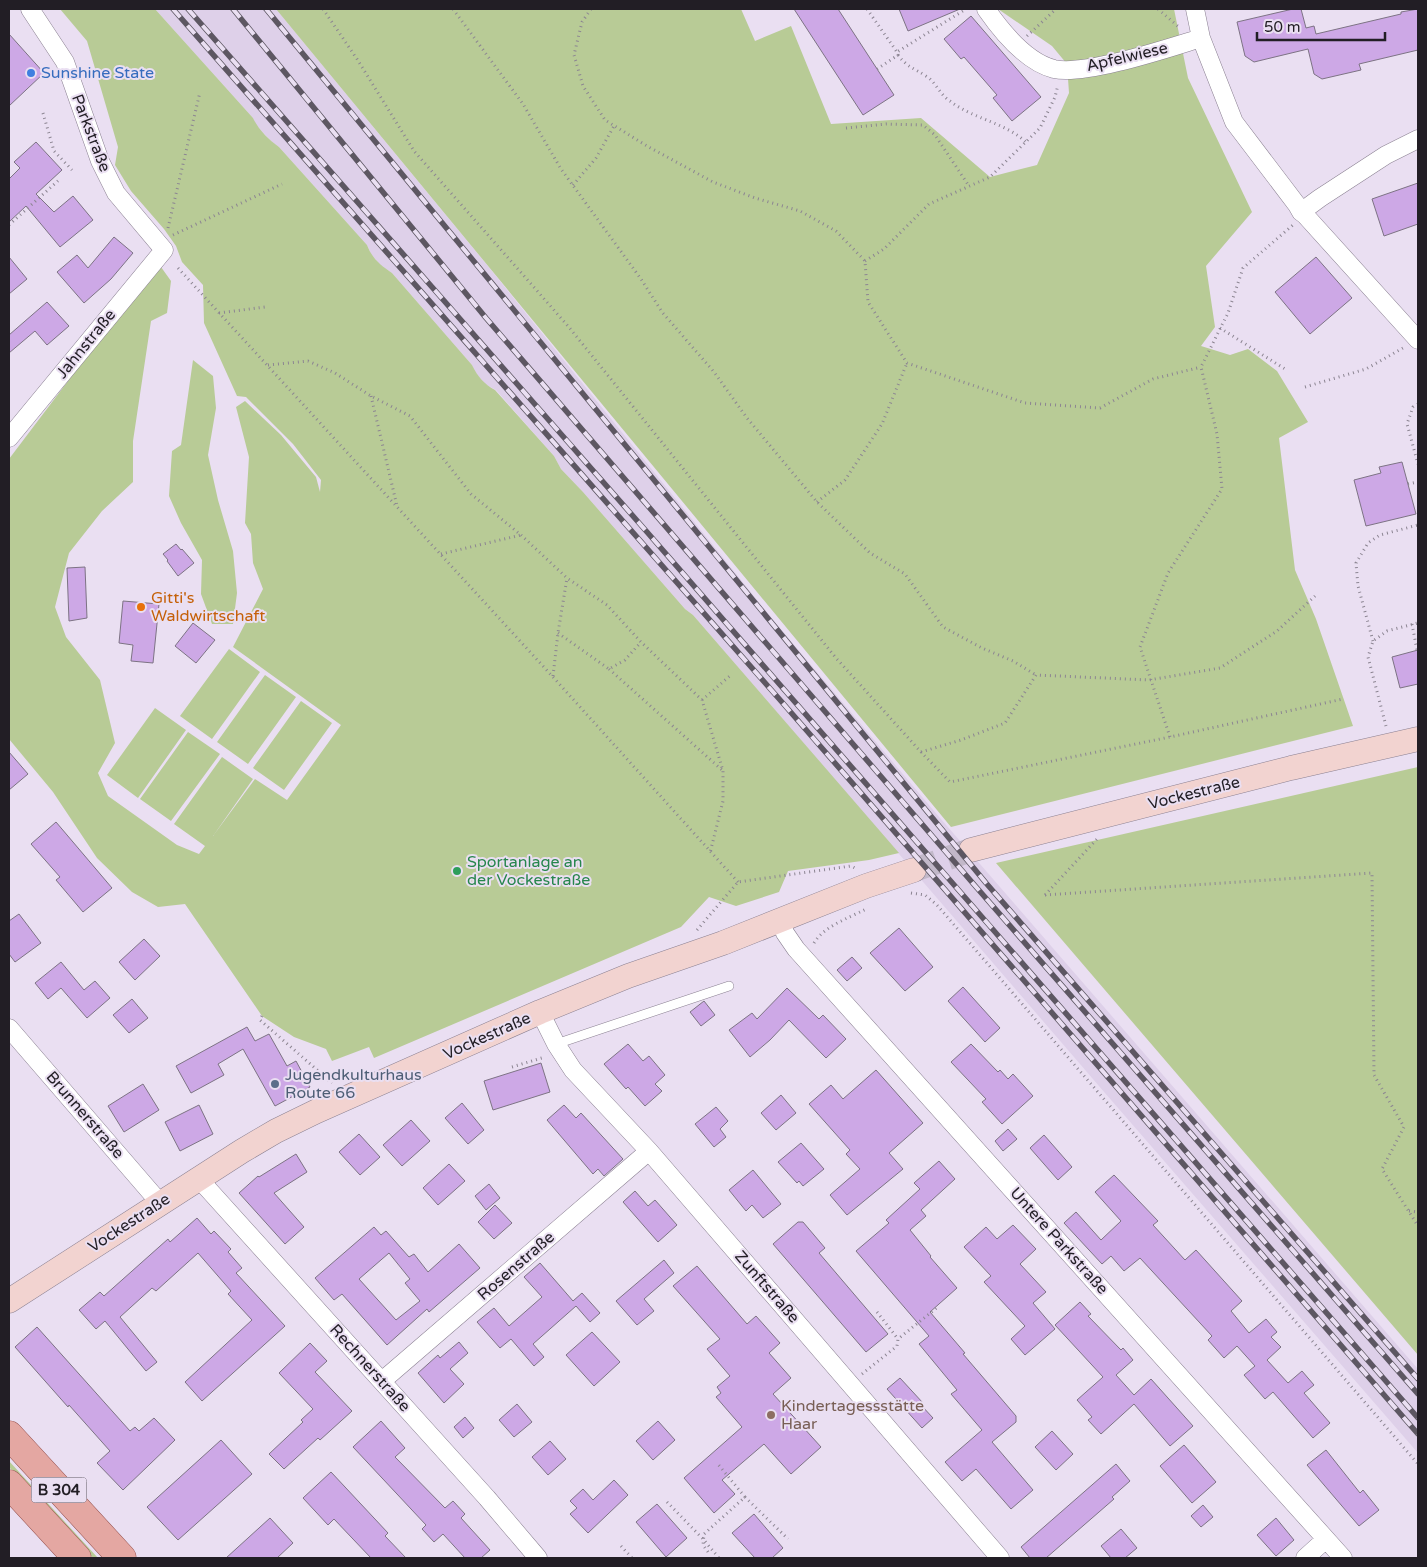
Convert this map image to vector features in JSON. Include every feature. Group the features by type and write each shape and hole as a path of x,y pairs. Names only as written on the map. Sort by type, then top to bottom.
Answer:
{"main road":[{"name":"Vockestraße","path":"971,850 1292,768 1418,739"},
{"name":"Vockestraße","path":"9,1301 160,1203 276,1131 540,1012 628,976 723,943 866,886 914,870"},
{"name":"B 304","path":"9,1435 122,1558"},
{"name":"B 304","path":"9,1484 77,1558"}],"street":[{"name":"Parkstraße","path":"30,9 65,62 100,161 116,193 165,244"},
{"name":"Apfelwiese","path":"986,9 1017,46 1045,65 1062,70 1104,65 1197,39"},
{"path":"1195,9 1197,39 1234,122 1303,213 1418,339"},
{"path":"1303,213 1320,198 1386,155 1418,139"},
{"name":"Jahnstraße","path":"9,438 165,244"},
{"name":"Untere Parkstraße","path":"780,920 785,933 805,958 1344,1558"},
{"name":"Zunftstraße","path":"540,1012 558,1048 574,1070 649,1151 1000,1558"},
{"name":"Brunnerstraße","path":"9,1028 160,1203"},
{"name":"Rosenstraße","path":"382,1381 649,1151"},
{"name":"Rechnerstraße","path":"199,1179 488,1498 538,1558"},
{"path":"1305,1558 1326,1539"}],"lane":[{"path":"558,1048 729,986"}],"path":[{"path":"323,9 414,150 568,326 836,658 950,782 1343,699"},
{"path":"453,9 523,104 561,168 642,279 662,312 714,372 747,418 817,502 870,553 905,574 943,627 1036,675 1149,680 1220,668 1277,631 1315,596"},
{"path":"592,9 582,22 574,55 583,86 605,120 647,146 713,182 755,198 800,211 836,231 865,261 868,302 907,363 1025,402 1100,408 1153,379 1201,367"},
{"path":"867,9 905,64 928,77 949,101 968,112 1016,133 1026,142"},
{"path":"877,69 966,9"},
{"path":"1017,46 1056,9"},
{"path":"1158,9 1197,39"},
{"path":"865,261 884,249 929,204 990,176 1026,142 1040,128 1055,96 1062,70"},
{"path":"168,229 200,92"},
{"path":"43,113 54,151 72,170"},
{"path":"846,128 886,124 923,125 935,135 969,186"},
{"path":"574,186 596,158 614,126"},
{"path":"9,225 60,179"},
{"path":"165,244 282,184"},
{"path":"1170,737 1149,680 1140,648 1168,573 1222,488 1217,434 1201,367 1228,313 1243,268 1303,213"},
{"path":"178,268 738,882"},
{"path":"219,313 265,307"},
{"path":"1220,328 1285,369"},
{"path":"1305,387 1366,369 1398,353 1418,339"},
{"path":"268,365 308,361 335,373 371,396 410,416 471,494 521,535 566,578 608,605 641,642 702,700 723,771 723,801 710,853"},
{"path":"817,502 845,480 877,432 907,363"},
{"path":"371,396 397,507"},
{"path":"1418,404 1412,407 1407,424 1418,464"},
{"path":"1408,484 1418,482"},
{"path":"1387,729 1368,657 1373,641 1358,586 1356,563 1368,544 1380,535 1418,525"},
{"path":"440,554 521,535"},
{"path":"553,677 566,578"},
{"path":"1373,641 1387,631 1418,623"},
{"path":"1412,624 1417,650"},
{"path":"558,633 609,669 723,771"},
{"path":"609,669 625,660 641,642"},
{"path":"702,700 731,675"},
{"path":"921,752 961,740 1005,723 1036,675"},
{"path":"1098,838 1044,895 1372,873 1374,1075 1404,1127 1382,1170 1418,1226"},
{"path":"697,930 738,882 851,866 858,869"},
{"path":"906,892 924,895 937,905 1418,1464"},
{"path":"805,958 818,937 834,926 874,906"},
{"path":"262,1016 260,1020 337,1087 342,1100"},
{"path":"512,1067 558,1048"},
{"path":"1408,1210 1418,1212"},
{"path":"850,1384 897,1346 898,1339 939,1306"},
{"path":"877,1312 898,1339"},
{"path":"717,1463 745,1497 788,1539"},
{"path":"708,1552 703,1545 704,1534 745,1497"},
{"path":"667,1502 719,1558"},
{"path":"621,1546 632,1558"}],"shaded area":[{"path":"155,9 276,9 487,265 779,627 934,811 1418,1369 1418,1453 693,615 685,609 561,469 554,456 496,390 485,384 472,365 392,273 381,266 371,254 367,245 279,147 255,124 253,118"}],"green space":[{"path":"60,9 155,9 253,118 264,134 279,147 367,245 377,261 392,273 472,365 482,380 495,390 554,456 561,469 685,609 693,615 899,853 869,860 788,871 779,892 736,906 709,897 681,927 374,1058 369,1047 332,1061 326,1049 294,1037 262,1016 185,904 158,907 132,892 97,858 53,792 9,739 9,459 146,278 161,267 171,281 167,313 151,321 133,441 133,482 102,511 69,553 55,607 66,637 100,680 115,743 98,773 108,796 177,845 199,854 205,846 174,824 222,757 253,779 213,836 255,779 287,800 341,725 233,647 263,589 253,563 251,534 245,523 249,457 236,407 245,401 281,435 316,477 320,492 321,480 293,444 246,397 237,396 204,323 203,285 182,262 176,246 131,191 115,165 118,147 87,41"},
{"path":"276,9 741,9 755,41 791,26 831,124 921,118 990,177 1037,165 1069,93 1067,64 1052,46 998,9 1174,9 1188,78 1252,212 1206,266 1215,327 1201,346 1230,355 1248,349 1277,371 1308,422 1279,438 1295,570 1316,619 1353,726 951,827"},
{"path":"193,360 213,376 216,408 208,455 218,500 233,551 237,593 233,624 212,624 201,594 202,560 181,523 169,496 172,451 181,445"},
{"path":"229,649 260,672 212,739 180,716"},
{"path":"265,675 296,697 248,764 217,742"},
{"path":"301,701 332,723 284,790 253,768"},
{"path":"155,708 186,730 138,798 107,775"},
{"path":"188,732 220,754 171,821 140,799"},
{"path":"1418,767 1418,1355 996,863"},
{"path":"9,1461 98,1558 93,1558 9,1467"}],"building":[{"path":"794,9 838,9 894,95 863,115"},
{"path":"899,9 960,9 908,31"},
{"path":"1293,9 1301,9 1306,28 1314,26 1316,34 1418,9 1418,50 1359,64 1361,70 1322,79 1314,74 1308,49 1254,62 1245,56 1237,22"},
{"path":"971,16 1041,97 1012,121 993,98 997,95 964,57 961,59 944,39"},
{"path":"9,34 44,73 9,106"},
{"path":"36,142 62,170 36,194 54,212 73,196 93,220 60,247 26,206 9,222 9,179 20,168 14,162"},
{"path":"1418,183 1418,224 1384,236 1372,199"},
{"path":"114,237 133,253 111,279 84,303 57,272 77,255 88,268"},
{"path":"9,257 27,279 9,294"},
{"path":"1316,257 1352,298 1310,334 1275,292"},
{"path":"47,302 69,326 47,345 35,331 9,353 9,335"},
{"path":"1402,462 1416,514 1366,526 1354,480 1381,473 1379,467"},
{"path":"176,544 194,563 178,576 163,554"},
{"path":"85,567 87,618 69,621 67,568"},
{"path":"123,601 159,604 153,663 131,661 133,645 119,643"},
{"path":"193,623 215,640 196,663 175,646"},
{"path":"1418,650 1418,684 1400,688 1392,657"},
{"path":"9,752 28,774 9,790"},
{"path":"56,822 112,888 83,912 56,880 60,877 31,844"},
{"path":"19,914 41,943 15,962 9,954 9,921"},
{"path":"899,928 933,967 905,991 870,953"},
{"path":"144,939 160,956 135,980 119,962"},
{"path":"852,957 862,968 847,981 837,970"},
{"path":"61,962 84,990 95,981 110,998 87,1018 61,988 48,999 35,983"},
{"path":"963,987 1000,1028 985,1042 948,1001"},
{"path":"787,988 819,1019 823,1015 846,1039 826,1058 789,1020 750,1057 729,1030 752,1013 757,1019"},
{"path":"132,999 148,1018 129,1033 113,1015"},
{"path":"704,1001 715,1015 701,1026 690,1012"},
{"path":"247,1027 255,1041 269,1034 287,1066 296,1061 310,1087 275,1106 243,1049 218,1064 224,1075 191,1093 176,1066"},
{"path":"628,1044 643,1061 649,1056 665,1075 655,1084 662,1091 645,1106 628,1087 626,1089 604,1064"},
{"path":"971,1044 998,1072 1000,1070 1008,1079 1013,1074 1033,1096 1002,1124 982,1102 986,1099 951,1062"},
{"path":"541,1063 550,1092 493,1110 484,1081"},
{"path":"876,1070 923,1123 889,1153 903,1169 847,1215 830,1195 860,1169 846,1154 850,1150 809,1104 831,1085 843,1099"},
{"path":"143,1084 159,1110 124,1132 108,1106"},
{"path":"781,1095 796,1113 776,1130 761,1113"},
{"path":"462,1103 484,1130 468,1144 445,1118"},
{"path":"199,1105 213,1134 180,1151 165,1122"},
{"path":"564,1105 576,1118 581,1113 623,1159 604,1176 598,1169 593,1174 547,1120"},
{"path":"716,1107 728,1121 720,1129 726,1137 714,1147 695,1124"},
{"path":"411,1120 430,1141 402,1166 383,1145"},
{"path":"1008,1129 1017,1139 1003,1151 995,1141"},
{"path":"359,1134 380,1157 360,1175 339,1152"},
{"path":"1044,1135 1072,1167 1058,1180 1030,1148"},
{"path":"801,1143 824,1169 803,1186 799,1181 797,1183 778,1162"},
{"path":"296,1154 307,1172 274,1193 304,1227 285,1244 239,1193 258,1176"},
{"path":"939,1161 955,1179 921,1210 926,1216 910,1230 957,1288 930,1312 1016,1416 1016,1422 992,1442 1033,1490 1011,1509 976,1469 962,1481 945,1462 982,1430 951,1394 957,1390 919,1344 929,1336 856,1251 889,1223 886,1220 920,1189 914,1183"},
{"path":"449,1164 465,1181 438,1205 423,1188"},
{"path":"753,1170 781,1204 763,1218 752,1205 746,1211 729,1190"},
{"path":"1114,1175 1158,1221 1153,1225 1185,1260 1196,1250 1242,1301 1231,1311 1249,1333 1266,1319 1277,1332 1271,1337 1281,1347 1267,1360 1288,1383 1302,1371 1314,1385 1304,1393 1330,1423 1313,1438 1273,1392 1265,1399 1244,1375 1255,1366 1237,1346 1224,1358 1208,1340 1212,1336 1140,1258 1124,1271 1111,1256 1102,1264 1064,1223 1076,1212 1101,1240 1121,1221 1095,1192"},
{"path":"489,1184 500,1198 486,1210 475,1196"},
{"path":"635,1191 648,1206 655,1200 677,1225 658,1242 623,1202"},
{"path":"495,1205 512,1223 494,1239 478,1222"},
{"path":"197,1218 211,1234 214,1231 231,1249 228,1252 242,1268 236,1273 285,1326 202,1401 185,1382 252,1320 228,1294 231,1291 198,1253 156,1291 152,1288 120,1317 157,1362 146,1371 105,1321 96,1329 79,1310 100,1292 104,1296 168,1239 170,1242"},
{"path":"798,1222 803,1222 825,1248 819,1253 888,1334 866,1352 773,1244"},
{"path":"1013,1225 1036,1249 1020,1264 1046,1292 1033,1303 1055,1329 1025,1355 1011,1339 1025,1326 984,1282 991,1276 964,1247 986,1227 997,1239"},
{"path":"374,1227 381,1235 386,1231 409,1257 414,1254 428,1272 459,1244 480,1268 429,1312 427,1309 387,1345 342,1294 334,1300 315,1278","holes":["389,1253 410,1279 405,1283 420,1301 396,1320 359,1279"]},
{"path":"664,1260 674,1273 644,1299 654,1311 637,1325 616,1301"},
{"path":"540,1263 573,1301 582,1293 600,1313 590,1322 576,1306 533,1344 544,1357 534,1366 511,1339 500,1348 477,1322 494,1308 509,1326 542,1297 524,1277"},
{"path":"697,1266 747,1324 756,1316 780,1343 769,1353 791,1378 773,1394 821,1447 791,1474 764,1444 722,1480 735,1494 714,1513 684,1478 742,1427 716,1397 721,1393 717,1387 730,1376 707,1349 720,1339 673,1286"},
{"path":"1080,1302 1091,1314 1088,1316 1121,1350 1123,1348 1133,1360 1116,1375 1134,1395 1151,1379 1193,1426 1170,1446 1134,1404 1101,1434 1088,1420 1092,1417 1077,1400 1103,1377 1055,1325"},
{"path":"37,1327 130,1431 135,1427 139,1431 154,1418 175,1440 123,1490 97,1463 110,1451 15,1347"},
{"path":"592,1332 620,1362 594,1386 566,1355"},
{"path":"459,1342 468,1353 450,1369 464,1384 444,1403 418,1373 438,1355 440,1358"},
{"path":"310,1343 327,1361 315,1372 352,1411 320,1440 318,1438 284,1469 269,1454 303,1422 301,1420 313,1409 279,1373"},
{"path":"900,1378 923,1403 921,1405 933,1418 922,1428 887,1389"},
{"path":"517,1404 532,1422 514,1437 499,1420"},
{"path":"465,1417 474,1428 463,1438 454,1427"},
{"path":"381,1421 405,1448 395,1457 445,1508 453,1501 465,1514 461,1518 490,1550 481,1558 465,1558 443,1534 434,1542 422,1529 426,1525 353,1447"},
{"path":"658,1421 675,1440 653,1460 636,1441"},
{"path":"1052,1431 1073,1454 1056,1470 1035,1447"},
{"path":"221,1440 252,1474 178,1540 147,1507"},
{"path":"550,1441 566,1459 548,1475 532,1457"},
{"path":"1184,1445 1216,1482 1192,1503 1160,1466"},
{"path":"1326,1450 1360,1493 1363,1490 1379,1510 1359,1526 1307,1465"},
{"path":"1116,1464 1130,1481 1112,1497 1114,1499 1046,1558 1030,1558 1021,1547"},
{"path":"331,1472 388,1533 385,1536 406,1558 371,1558 334,1519 328,1525 303,1498"},
{"path":"614,1480 628,1495 588,1533 570,1514 577,1508 570,1501 583,1489 593,1500"},
{"path":"657,1504 687,1538 666,1557 636,1522"},
{"path":"1203,1505 1213,1517 1201,1527 1191,1516"},
{"path":"754,1514 783,1548 772,1558 755,1558 732,1533"},
{"path":"270,1518 293,1543 277,1558 226,1558"},
{"path":"1276,1518 1294,1540 1276,1556 1257,1535"},
{"path":"1121,1529 1137,1548 1125,1558 1111,1558 1101,1546"}],"tunnel":[{"path":"914,870 971,850"}],"railway":[{"path":"173,9 781,701 1418,1434"},
{"path":"188,9 647,532 1418,1418"},
{"path":"233,9 486,318 977,888 1418,1394"},
{"path":"266,9 986,883 1418,1379"}],"place":[{"name":"Sunshine State","path":"31,73"},
{"name":"Gitti's Waldwirtschaft","path":"141,607"},
{"name":"Sportanlage an der Vockestraße","path":"457,871"},
{"name":"Jugendkulturhaus Route 66","path":"275,1084"},
{"name":"Kindertagessstätte Haar","path":"771,1415"}]}
